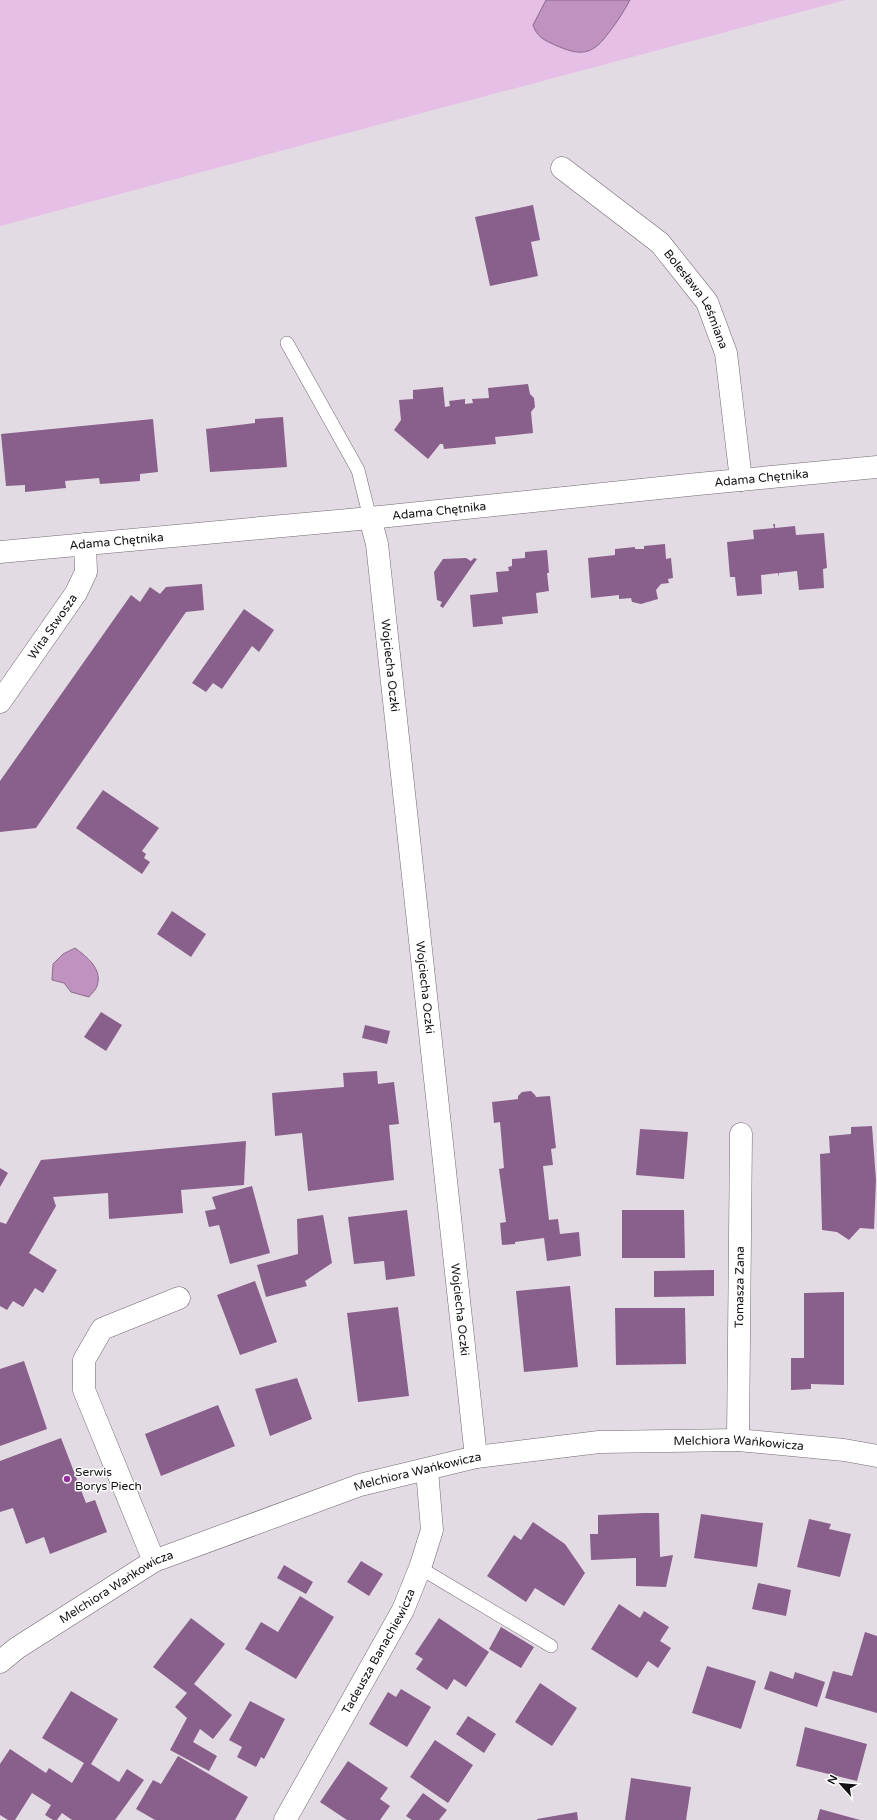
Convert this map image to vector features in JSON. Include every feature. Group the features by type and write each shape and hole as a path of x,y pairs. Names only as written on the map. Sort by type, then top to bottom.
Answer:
{"street":[{"name":"Bolesława Leśmiana","path":"562,168 660,243 707,302 726,353 741,480"},
{"name":"Adama Chętnika","path":"0,552 370,518 877,467"},
{"name":"Wojciecha Oczki","path":"370,518 377,544 476,1457"},
{"name":"Wita Stwosza","path":"0,702 76,593 86,572 85,544"},
{"name":"Tomasza Zana","path":"738,1440 741,1134"},
{"path":"154,1561 84,1390 84,1360 102,1329 179,1298"},
{"name":"Melchiora Wańkowicza","path":"0,1662 17,1648 154,1561 360,1485 476,1457 598,1442 738,1440 844,1450 877,1456"},
{"name":"Tadeusza Banachiewicza","path":"285,1820 403,1610 420,1568 432,1530 427,1470"}],"lane":[{"path":"287,343 358,470 370,518"},
{"path":"420,1568 551,1646"}],"shaded area":[{"path":"0,0 845,0 0,226"},
{"path":"546,0 630,0 604,39 592,49 586,52 580,52 564,49 544,40 537,32 533,25"},
{"path":"75,948 89,959 98,974 95,990 89,997 71,992 64,983 52,980 53,964 63,954"}],"building":[{"path":"533,205 540,240 531,242 538,276 490,286 475,217"},
{"path":"528,384 530,394 534,398 535,407 531,412 533,433 495,437 496,444 444,449 443,444 440,444 428,459 394,430 401,420 399,400 413,399 413,390 443,387 445,407 450,406 449,401 465,399 465,404 473,403 472,399 489,398 488,388"},
{"path":"283,417 287,467 210,472 206,429 255,423 255,419"},
{"path":"153,419 158,472 140,474 140,481 100,484 99,478 65,481 66,488 25,492 25,485 6,486 1,434"},
{"path":"773,524 775,524 775,528 795,526 796,535 824,533 827,568 823,569 824,588 799,590 797,571 779,573 779,577 778,573 761,575 762,594 737,596 735,577 730,577 727,542 754,539 753,530 774,528"},
{"path":"665,544 666,559 671,558 673,578 668,579 669,583 661,584 656,590 658,599 641,604 632,602 631,598 619,599 619,595 591,598 588,558 615,555 615,549 635,547 635,549 644,549 644,546"},
{"path":"547,550 549,591 536,593 538,613 502,617 503,624 473,627 470,595 498,592 496,572 509,571 508,567 512,566 512,559 525,558 525,552"},
{"path":"466,558 471,561 474,558 477,559 443,608 440,606 442,602 437,600 434,572 443,559"},
{"path":"202,584 204,610 186,612 36,828 0,832 0,781 131,595 140,602 150,587 160,594 166,587"},
{"path":"244,609 274,630 259,652 252,646 222,689 213,683 206,692 192,683"},
{"path":"103,790 159,828 142,851 146,854 144,858 150,862 142,874 76,828"},
{"path":"172,911 206,934 191,957 157,934"},
{"path":"101,1012 122,1025 106,1051 84,1037"},
{"path":"365,1025 390,1031 387,1044 362,1038"},
{"path":"377,1071 378,1084 394,1082 399,1124 389,1125 394,1180 308,1191 302,1133 275,1136 272,1093 344,1087 343,1073"},
{"path":"531,1091 536,1097 550,1096 556,1148 551,1149 553,1165 543,1166 549,1220 558,1219 560,1234 579,1232 581,1256 547,1261 544,1238 502,1245 500,1223 506,1222 499,1169 504,1168 500,1122 494,1123 492,1102 518,1099 518,1096 522,1092"},
{"path":"872,1126 876,1180 874,1229 860,1228 849,1240 837,1232 822,1230 820,1154 830,1153 829,1136 851,1134 851,1127"},
{"path":"640,1129 688,1132 684,1179 636,1175"},
{"path":"246,1141 244,1185 181,1190 183,1213 109,1219 108,1193 53,1197 56,1206 29,1253 57,1270 43,1293 35,1288 23,1307 13,1301 7,1310 0,1306 0,1222 6,1224 41,1160"},
{"path":"0,1168 8,1173 0,1187"},
{"path":"252,1186 270,1253 230,1264 219,1225 209,1227 205,1211 216,1209 212,1197"},
{"path":"407,1210 415,1276 386,1280 384,1261 354,1264 348,1217"},
{"path":"622,1210 684,1210 685,1258 622,1258"},
{"path":"323,1215 332,1263 305,1281 307,1286 266,1297 257,1265 298,1254 297,1219"},
{"path":"714,1270 714,1296 654,1297 654,1271"},
{"path":"255,1281 277,1342 240,1355 217,1295"},
{"path":"570,1286 578,1367 524,1372 516,1291"},
{"path":"844,1292 844,1385 811,1384 811,1389 791,1390 791,1358 804,1358 804,1293"},
{"path":"398,1307 409,1396 358,1402 347,1313"},
{"path":"615,1308 685,1308 686,1364 616,1365"},
{"path":"24,1361 47,1429 0,1446 0,1369"},
{"path":"297,1378 312,1419 270,1436 255,1389"},
{"path":"218,1405 235,1446 161,1476 145,1434"},
{"path":"61,1438 86,1503 95,1500 107,1532 50,1554 44,1537 26,1544 13,1508 0,1512 0,1461"},
{"path":"659,1513 660,1557 673,1555 666,1587 636,1586 636,1558 591,1560 590,1534 598,1534 598,1515"},
{"path":"701,1514 763,1523 757,1567 694,1558"},
{"path":"809,1519 831,1524 829,1529 851,1534 840,1577 797,1567"},
{"path":"533,1522 565,1544 585,1573 564,1606 535,1588 526,1602 487,1576 514,1535 521,1540"},
{"path":"361,1561 383,1574 369,1596 347,1582"},
{"path":"284,1565 313,1582 306,1594 277,1578"},
{"path":"758,1583 791,1590 786,1616 752,1609"},
{"path":"300,1596 334,1617 296,1679 245,1649 261,1622 278,1632"},
{"path":"619,1604 640,1618 644,1611 669,1627 660,1641 671,1648 658,1668 648,1661 637,1678 591,1649"},
{"path":"191,1618 225,1644 194,1684 232,1715 213,1739 200,1729 193,1742 217,1756 209,1771 170,1750 187,1718 175,1707 187,1693 153,1667"},
{"path":"439,1618 489,1652 466,1687 454,1679 447,1690 416,1669 423,1659 415,1654"},
{"path":"501,1627 534,1647 521,1668 489,1649"},
{"path":"865,1632 877,1636 877,1713 825,1698 833,1671 852,1676"},
{"path":"707,1666 756,1681 741,1729 692,1713"},
{"path":"770,1671 793,1679 795,1672 825,1682 817,1707 764,1689"},
{"path":"540,1683 577,1708 552,1746 515,1722"},
{"path":"401,1689 431,1707 407,1747 369,1724 388,1692 396,1697"},
{"path":"71,1691 118,1719 91,1764 119,1782 127,1769 144,1780 115,1820 72,1820 62,1813 57,1820 53,1820 45,1815 51,1805 32,1793 15,1820 8,1820 0,1815 0,1764 10,1749 46,1773 49,1768 72,1783 84,1763 42,1738"},
{"path":"250,1701 285,1719 264,1759 261,1757 256,1767 237,1757 242,1747 229,1740"},
{"path":"468,1716 496,1734 484,1753 456,1734"},
{"path":"805,1727 867,1744 857,1781 796,1766"},
{"path":"435,1740 473,1765 448,1803 410,1777"},
{"path":"178,1756 248,1797 235,1820 155,1820 136,1809 153,1780 161,1784"},
{"path":"348,1761 388,1788 380,1799 390,1806 380,1820 347,1820 320,1802"},
{"path":"631,1778 691,1787 686,1820 625,1820"},
{"path":"423,1793 447,1810 439,1820 412,1820 406,1816"},
{"path":"820,1809 860,1820 817,1820"},
{"path":"577,1812 578,1820 537,1820 537,1819"}],"place":[{"name":"Serwis Borys Piech","path":"67,1479"}]}
